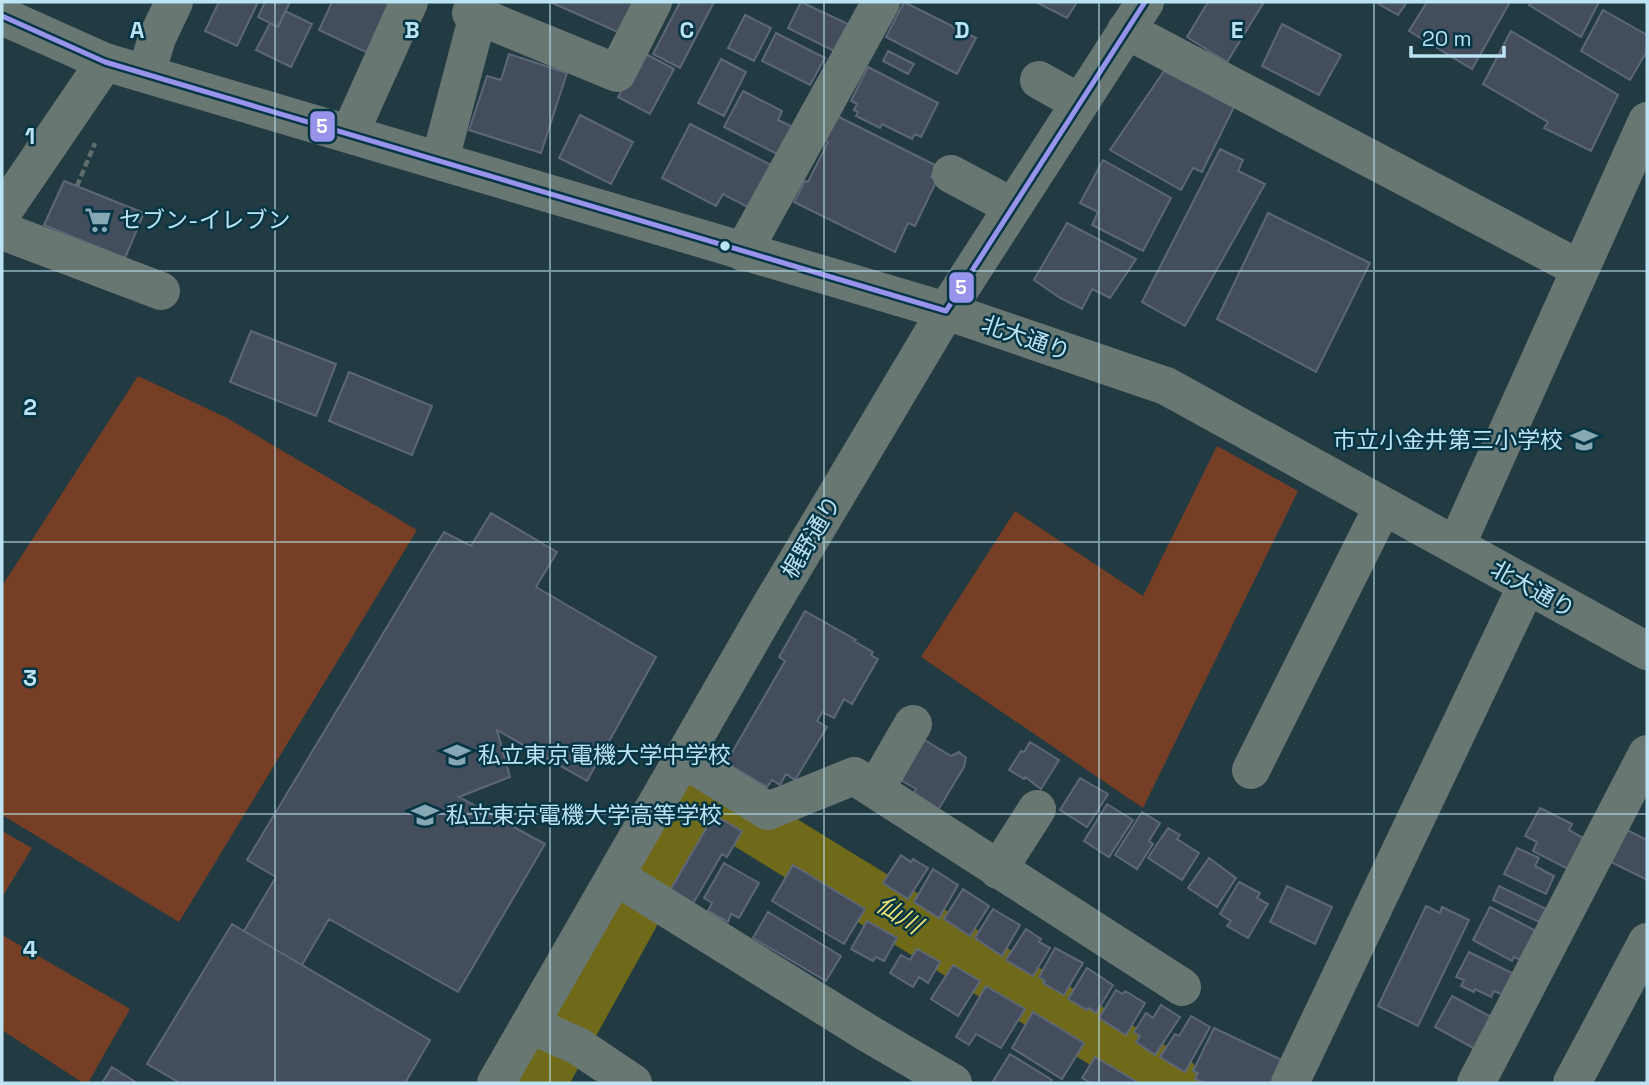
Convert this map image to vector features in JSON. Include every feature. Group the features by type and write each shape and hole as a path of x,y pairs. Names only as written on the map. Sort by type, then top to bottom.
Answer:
{"street":[{"path":"162,90 157,38 174,2"},
{"path":"350,133 409,2"},
{"path":"440,160 476,9 617,73 653,2"},
{"path":"743,252 881,2"},
{"name":"北大通り","path":"2,16 162,90 350,133 946,311 1166,386 1647,651"},
{"path":"1136,16 1580,269"},
{"name":"梶野通り","path":"496,1083 554,1035 617,877 768,610 946,311 1136,16"},
{"path":"2,214 80,134 105,62"},
{"path":"1039,80 1080,103"},
{"path":"1457,546 1647,121"},
{"path":"951,174 1013,206"},
{"path":"2,228 13,236 161,291"},
{"path":"1251,771 1383,506"},
{"path":"1290,1083 1527,585"},
{"path":"876,788 913,724"},
{"path":"1476,1083 1647,754"},
{"path":"684,759 768,811 854,776 1182,987"},
{"path":"998,870 1037,809"},
{"path":"617,877 953,1083"},
{"path":"1572,1083 1644,958"},
{"path":"554,1035 633,1083"}],"path":[{"path":"77,186 80,134"}],"shaded area":[{"path":"138,376 227,418 417,530 179,922 2,815 2,586"},
{"path":"1217,446 1298,491 1143,808 921,657 1015,511 1143,596"},
{"path":"2,831 32,848 2,897"},
{"path":"2,935 130,1009 88,1083 83,1083 2,1030"}],"building":[{"path":"219,2 258,2 237,46 205,31"},
{"path":"265,2 290,2 278,27 258,17"},
{"path":"332,2 385,2 394,7 372,55 319,30"},
{"path":"550,2 634,2 620,33"},
{"path":"680,2 714,2 680,68 653,54"},
{"path":"801,2 848,24 834,51 788,28"},
{"path":"904,2 976,38 957,74 886,37"},
{"path":"1036,2 1077,2 1067,18"},
{"path":"1208,2 1264,2 1227,62 1187,37"},
{"path":"1375,2 1407,2 1398,15"},
{"path":"1427,2 1510,2 1472,69 1409,31"},
{"path":"1531,2 1599,2 1581,37 1529,5"},
{"path":"1603,10 1647,35 1647,51 1630,80 1581,51"},
{"path":"285,11 312,24 291,67 256,50 270,23 278,27"},
{"path":"745,15 771,28 754,61 728,48"},
{"path":"1282,24 1341,55 1319,95 1262,66"},
{"path":"1511,31 1618,95 1591,151 1544,128 1548,122 1483,84"},
{"path":"776,33 825,58 810,85 762,61"},
{"path":"888,51 914,64 908,74 883,61"},
{"path":"642,52 674,69 650,114 618,97"},
{"path":"509,54 567,73 541,153 469,130 487,76 501,80"},
{"path":"721,59 746,72 724,116 698,103"},
{"path":"868,67 938,103 921,137 915,134 912,139 882,124 880,128 856,116 858,112 854,110 857,104 851,101"},
{"path":"1164,71 1234,107 1202,172 1193,168 1181,190 1110,150"},
{"path":"743,91 782,111 778,120 793,127 779,155 724,127"},
{"path":"580,115 633,142 611,184 559,158"},
{"path":"837,116 937,166 931,177 937,180 915,226 908,223 895,252 794,202 805,181 808,182 828,142 825,141"},
{"path":"690,124 775,167 753,210 723,194 716,206 662,178"},
{"path":"1220,149 1243,160 1238,171 1265,184 1185,326 1142,302"},
{"path":"1103,160 1171,198 1143,251 1092,225 1098,212 1080,203"},
{"path":"64,181 144,213 125,258 44,225"},
{"path":"1268,213 1370,263 1316,372 1217,319"},
{"path":"1067,223 1136,259 1110,298 1092,289 1082,309 1034,280"},
{"path":"251,331 336,364 316,416 230,382"},
{"path":"349,372 432,406 412,455 329,421"},
{"path":"491,513 557,552 536,587 656,657 587,781 497,730 510,777 459,797 545,844 458,992 329,919 302,965 244,931 276,877 247,860 444,532 471,546"},
{"path":"805,611 856,640 854,641 873,652 871,655 878,659 852,704 844,699 834,718 822,712 817,721 827,727 795,780 786,774 780,785 772,780 767,787 726,763 785,661 779,657"},
{"path":"923,739 951,756 959,752 966,758 964,767 938,810 912,796 916,789 899,779"},
{"path":"1030,742 1059,760 1041,789 1025,777 1024,779 1009,770"},
{"path":"1080,778 1108,794 1087,827 1060,810"},
{"path":"1107,804 1133,820 1109,857 1084,841"},
{"path":"1540,808 1572,824 1569,830 1583,838 1568,869 1533,851 1537,842 1525,836"},
{"path":"1142,812 1160,823 1149,841 1153,844 1137,869 1115,855"},
{"path":"714,815 742,831 727,857 722,854 691,907 668,894"},
{"path":"1621,827 1647,840 1647,880 1605,859"},
{"path":"1168,828 1180,835 1177,839 1199,853 1182,880 1148,858"},
{"path":"1517,848 1539,858 1535,866 1554,876 1546,894 1504,874"},
{"path":"901,855 928,868 908,899 883,883"},
{"path":"1209,858 1236,878 1217,907 1188,888"},
{"path":"724,863 759,883 739,918 731,914 728,922 708,911 712,903 704,898"},
{"path":"793,865 865,909 844,944 772,901"},
{"path":"933,869 958,885 939,918 914,902"},
{"path":"1239,882 1260,893 1257,898 1268,904 1248,938 1227,926 1231,921 1220,914"},
{"path":"1287,886 1332,907 1315,944 1270,922"},
{"path":"1499,886 1546,909 1539,922 1493,900"},
{"path":"963,889 989,906 970,936 944,919"},
{"path":"1426,906 1440,913 1442,907 1469,920 1418,1026 1378,1006"},
{"path":"1490,907 1538,932 1523,961 1514,957 1512,961 1473,940"},
{"path":"993,909 1020,925 1002,956 975,938"},
{"path":"768,912 841,956 826,981 753,938"},
{"path":"867,921 897,938 884,961 876,957 873,961 851,949"},
{"path":"232,924 430,1040 405,1083 180,1083 147,1064"},
{"path":"1026,929 1041,939 1039,942 1050,948 1033,976 1006,960"},
{"path":"1055,948 1083,963 1064,995 1043,983 1045,981 1039,977"},
{"path":"917,949 940,962 928,983 919,977 913,987 890,973 901,955 910,960"},
{"path":"1469,952 1514,974 1503,995 1494,991 1491,997 1461,986 1464,980 1456,977"},
{"path":"953,965 980,981 958,1016 931,999"},
{"path":"1087,968 1113,985 1096,1013 1068,999"},
{"path":"986,986 1025,1009 1001,1048 976,1034 969,1045 956,1037"},
{"path":"1116,990 1123,994 1125,991 1145,1003 1126,1035 1099,1018"},
{"path":"1452,996 1493,1018 1477,1050 1435,1027"},
{"path":"1161,1005 1180,1017 1155,1055 1136,1042 1140,1036 1134,1032 1146,1013 1153,1018"},
{"path":"1033,1012 1084,1043 1062,1079 1012,1048"},
{"path":"1191,1016 1210,1027 1185,1072 1160,1057 1175,1034 1179,1036"},
{"path":"1214,1028 1286,1062 1276,1083 1205,1083 1195,1079 1198,1073 1193,1071"},
{"path":"1010,1054 1052,1080 1050,1083 992,1083"},
{"path":"1095,1057 1139,1083 1091,1083 1082,1078"},
{"path":"112,1067 137,1083 102,1083"}],"waterway":[{"name":"仙川","path":"657,872 703,794 1173,1083"},
{"name":"仙川","path":"538,1083 631,915"}],"transit line":[{"name":"5","path":"2,16 105,62 946,311 1145,2"}],"place":[{"name":"セブン-イレブン","path":"98,220"},
{"name":"市立小金井第三小学校","path":"1584,440"},
{"name":"私立東京電機大学中学校","path":"457,755"},
{"name":"私立東京電機大学高等学校","path":"425,815"}]}
